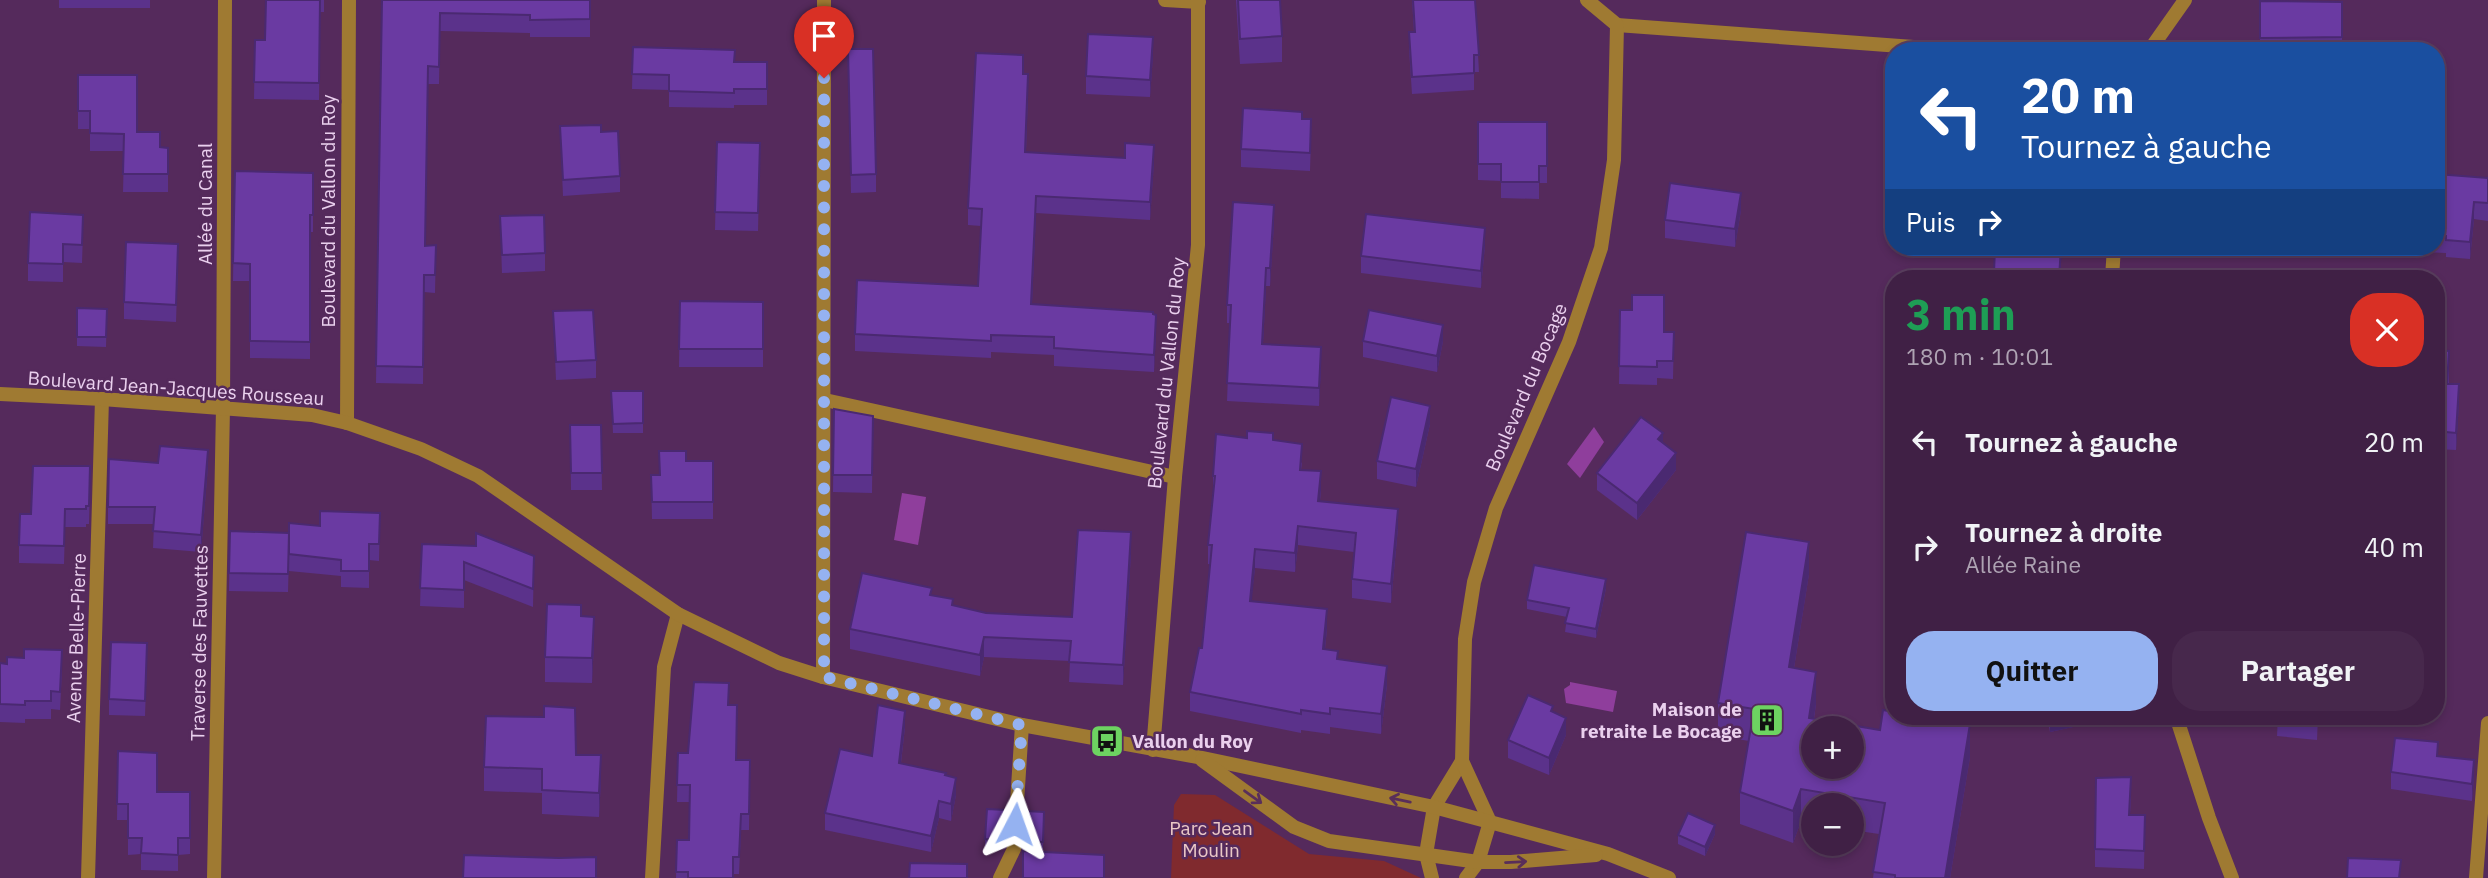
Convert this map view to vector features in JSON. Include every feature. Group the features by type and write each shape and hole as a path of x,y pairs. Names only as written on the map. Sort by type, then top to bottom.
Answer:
{"street":[{"name":"Allée du Canal","path":"223,408 225,0"},
{"name":"Boulevard du Vallon du Roy","path":"347,423 349,0"},
{"path":"824,0 824,677"},
{"path":"1165,0 1199,1"},
{"path":"1587,0 1617,25 1885,45"},
{"path":"2155,42 2185,0"},
{"name":"Boulevard du Vallon du Roy","path":"1153,750 1175,477 1198,245 1199,1"},
{"name":"Boulevard du Bocage","path":"1490,822 1462,761 1465,639 1474,582 1496,508 1569,342 1601,248 1614,160 1617,25"},
{"name":"Boulevard Jean-Jacques Rousseau","path":"0,394 312,415 347,423 421,449 478,475 678,614 779,663 824,677 1022,725 1198,757 1434,807 1608,854 1669,878"},
{"name":"Avenue Belle-Pierre","path":"88,878 102,399"},
{"path":"825,400 1175,477"},
{"name":"Traverse des Fauvettes","path":"214,878 223,408"},
{"path":"652,878 664,667 678,614"},
{"path":"2476,878 2488,723"},
{"path":"1000,878 1014,849 1022,725"},
{"path":"2179,725 2232,878"},
{"name":"Boulevard Jean-Jacques Rousseau","path":"1198,757 1294,827 1329,841 1478,862 1608,854"},
{"name":"Boulevard du Bocage","path":"1434,807 1462,761"},
{"path":"1432,878 1426,854 1434,807"},
{"path":"1466,878 1478,862 1490,822"}],"green space":[{"name":"Parc Jean Moulin","path":"1181,794 1215,795 1309,854 1384,861 1421,878 1171,878 1174,805"}],"shaded area":[{"path":"1594,427 1604,442 1580,478 1567,464"},
{"path":"902,493 926,497 918,545 894,540"},
{"path":"1570,682 1617,691 1613,712 1566,703 1564,689"}],"building":[{"path":"266,0 320,0 319,83 254,82 255,40 265,40"},
{"path":"382,0 590,0 590,19 530,20 530,15 440,13 439,67 428,66 425,246 436,245 435,275 424,275 423,367 376,366"},
{"path":"1238,0 1280,0 1282,36 1240,39"},
{"path":"1413,0 1475,0 1479,55 1474,55 1474,73 1412,77 1409,32 1415,32"},
{"path":"2260,1 2342,2 2342,37 2260,38"},
{"path":"1088,34 1153,37 1150,80 1086,76"},
{"path":"633,47 735,50 734,62 767,62 767,89 734,89 734,93 669,91 669,75 632,74"},
{"path":"848,49 873,49 876,174 851,175"},
{"path":"976,53 1023,55 1023,74 1028,74 1025,152 1125,158 1125,143 1154,145 1150,202 1036,196 1031,304 1153,312 1156,315 1154,355 1054,348 1054,337 991,335 991,341 855,334 857,280 978,286 982,209 968,208"},
{"path":"78,75 137,75 137,132 160,132 160,147 168,148 168,174 123,174 124,134 90,133 90,111 78,111"},
{"path":"1243,108 1302,112 1302,119 1311,119 1310,153 1241,149"},
{"path":"1478,122 1547,122 1547,166 1539,166 1539,182 1501,182 1501,164 1478,164"},
{"path":"601,125 601,132 618,131 620,176 563,180 560,126"},
{"path":"717,142 760,143 758,213 715,212"},
{"path":"235,171 313,173 313,215 310,215 310,342 250,341 250,264 233,263"},
{"path":"2445,175 2488,178 2488,203 2474,202 2470,242 2446,240"},
{"path":"1670,183 1741,193 1735,229 1665,220"},
{"path":"1233,202 1274,205 1270,268 1266,268 1262,344 1321,347 1319,388 1227,383 1231,305 1227,305"},
{"path":"30,212 83,215 82,245 63,244 63,264 28,263"},
{"path":"1366,214 1485,228 1481,271 1361,256"},
{"path":"544,215 545,253 502,255 500,216"},
{"path":"126,242 178,244 176,305 124,302"},
{"path":"1995,256 2060,256 2060,270 1994,270"},
{"path":"1632,295 1664,295 1664,332 1674,332 1673,361 1657,361 1657,367 1619,366 1620,310 1632,310"},
{"path":"680,301 763,302 763,349 679,349"},
{"path":"77,308 107,309 106,337 77,337"},
{"path":"593,310 596,360 556,362 553,311"},
{"path":"1369,310 1443,325 1437,356 1363,341"},
{"path":"2445,351 2449,351 2447,384 2459,384 2456,433 2445,432"},
{"path":"611,391 643,391 643,423 613,424"},
{"path":"1391,397 1430,406 1416,469 1377,461"},
{"path":"834,409 873,416 872,475 833,475"},
{"path":"1641,417 1663,433 1658,439 1676,453 1637,503 1597,473"},
{"path":"570,425 601,425 602,473 571,473"},
{"path":"1247,431 1273,433 1273,440 1302,444 1300,470 1321,471 1318,501 1398,509 1391,584 1352,579 1356,533 1298,526 1295,553 1255,549 1250,601 1327,609 1323,649 1338,651 1337,659 1387,666 1381,714 1330,708 1330,714 1301,710 1301,714 1190,692 1199,648 1202,648 1212,545 1208,545 1216,434 1247,438"},
{"path":"160,446 208,450 201,535 153,531 155,507 108,507 109,459 158,463"},
{"path":"659,451 686,451 686,461 713,461 713,502 652,502 651,475 660,475"},
{"path":"33,466 90,466 89,506 86,506 86,509 65,509 64,546 19,545 20,514 31,514"},
{"path":"320,511 380,513 379,544 369,544 369,571 341,571 341,560 289,554 289,523 320,526"},
{"path":"1078,530 1131,532 1123,665 1069,662 1071,641 984,637 980,655 850,629 862,573 932,588 930,595 953,599 952,605 986,613 1072,617"},
{"path":"230,531 289,533 288,574 229,573"},
{"name":"Maison de retraite Le Bocage","path":"1746,532 1809,542 1789,667 1816,672 1809,716 1801,716 1801,779 1864,779 1864,727 1880,730 1883,710 1885,725 1970,725 1945,878 1895,878 1895,875 1873,872 1885,803 1864,800 1864,793 1825,793 1801,789 1793,811 1740,792 1754,709 1718,703"},
{"path":"476,533 534,556 533,589 464,562 464,590 420,588 422,544 476,546"},
{"path":"1534,565 1606,579 1596,629 1565,623 1569,608 1527,600"},
{"path":"547,604 581,605 581,616 594,617 592,658 545,657"},
{"path":"111,642 147,643 145,701 109,699"},
{"path":"24,649 62,650 60,692 51,691 51,701 25,701 25,705 0,704 0,663 7,664 7,657 24,658"},
{"path":"694,682 729,683 728,705 737,705 736,760 750,760 749,814 741,814 739,857 733,857 733,878 688,878 688,872 676,872 677,840 689,840 690,785 677,785 678,753 688,753"},
{"path":"1528,695 1553,706 1551,711 1566,718 1549,758 1508,740"},
{"path":"878,705 905,711 899,763 946,773 945,775 956,778 951,804 939,801 931,836 825,813 840,749 872,756"},
{"path":"544,706 575,708 576,755 601,755 599,793 542,790 542,769 484,767 486,716 544,717"},
{"path":"2395,738 2438,742 2437,756 2474,760 2472,784 2391,772"},
{"path":"118,751 157,753 157,792 190,792 190,838 178,838 178,855 141,853 142,838 128,838 128,804 117,804"},
{"path":"2131,777 2129,815 2145,815 2144,851 2095,849 2096,778"},
{"path":"987,809 1006,810 1003,840 985,839"},
{"path":"1025,811 1044,812 1043,842 1023,841"},
{"path":"1688,813 1715,825 1705,847 1678,835"},
{"path":"1023,851 1104,855 1104,878 1023,878"},
{"path":"464,855 596,857 596,878 463,878"},
{"path":"2348,858 2401,860 2399,878 2347,878"},
{"path":"910,863 967,864 967,878 909,878"}],"place":[{"name":"Maison de retraite Le Bocage","path":"1767,720"},
{"name":"Vallon du Roy","path":"1107,741"}],"route":[{"path":"824,78 824,677 1022,725 1015,824"}]}
